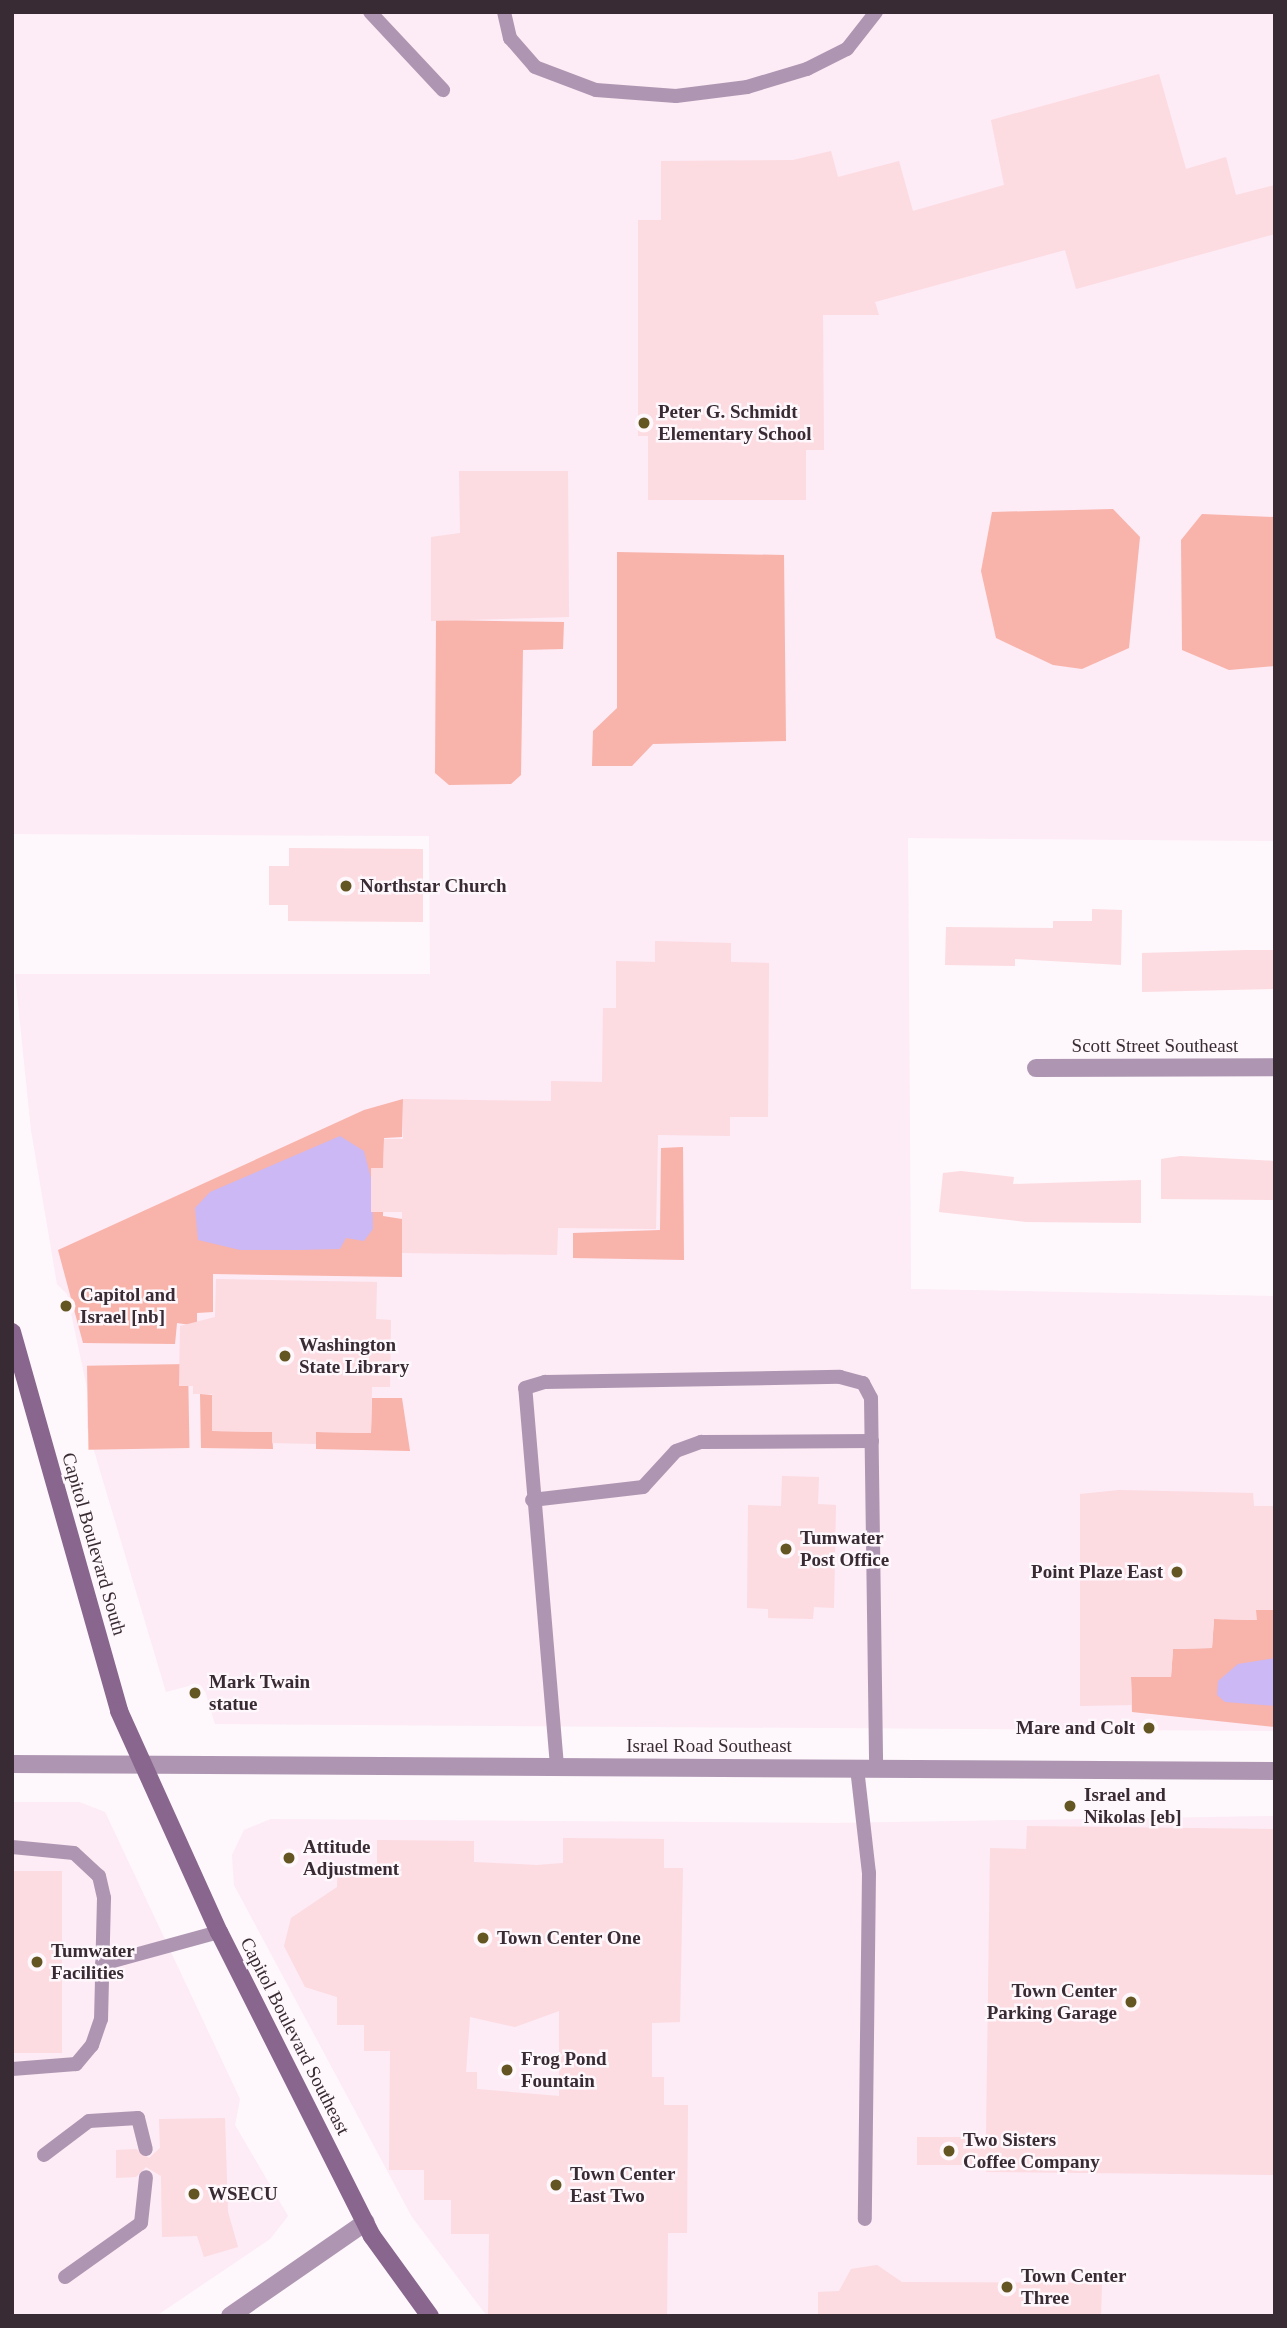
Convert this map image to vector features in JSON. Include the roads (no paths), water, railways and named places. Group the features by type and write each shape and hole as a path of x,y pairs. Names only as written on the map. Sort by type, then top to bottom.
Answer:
{"main road":[{"name":"Capitol Boulevard South","path":"12,1332 119,1711 142,1764"},
{"name":"Capitol Boulevard Southeast","path":"142,1764 219,1933 366,2222 430,2316"}],"street":[{"name":"Scott Street Southeast","path":"1036,1068 1275,1067"},
{"name":"Israel Road Southeast","path":"12,1764 1275,1771"},
{"path":"230,2316 366,2222"}],"lane":[{"path":"370,12 443,90"},
{"path":"504,12 510,38 534,67 596,90 676,96 747,87 807,69 846,48 876,12"},
{"path":"557,1766 523,1403 532,1383 840,1377 868,1390 872,1441 876,1768"},
{"path":"532,1500 643,1487 676,1451 701,1442 872,1441"},
{"path":"857,1768 869,1873 865,2219"},
{"path":"12,1847 74,1853 99,1875 102,1964 101,2019 85,2056 65,2067 12,2069"},
{"path":"102,1964 219,1933"},
{"path":"44,2155 89,2121 101,2120 138,2118 146,2149"},
{"path":"65,2277 141,2223 146,2177"}],"place":[{"name":"Peter G. Schmidt Elementary School","path":"644,423"},
{"name":"Northstar Church","path":"346,886"},
{"name":"Capitol and Israel [nb]","path":"66,1306"},
{"name":"Washington State Library","path":"285,1356"},
{"name":"Tumwater Post Office","path":"786,1549"},
{"name":"Point Plaze East","path":"1177,1572"},
{"name":"Mark Twain statue","path":"195,1693"},
{"name":"Mare and Colt","path":"1149,1728"},
{"name":"Israel and Nikolas [eb]","path":"1070,1806"},
{"name":"Attitude Adjustment","path":"289,1858"},
{"name":"Town Center One","path":"483,1938"},
{"name":"Tumwater Facilities","path":"37,1962"},
{"name":"Town Center Parking Garage","path":"1131,2002"},
{"name":"Frog Pond Fountain","path":"507,2070"},
{"name":"Two Sisters Coffee Company","path":"949,2151"},
{"name":"Town Center East Two","path":"556,2185"},
{"name":"WSECU","path":"194,2194"},
{"name":"Town Center Three","path":"1007,2287"}]}
